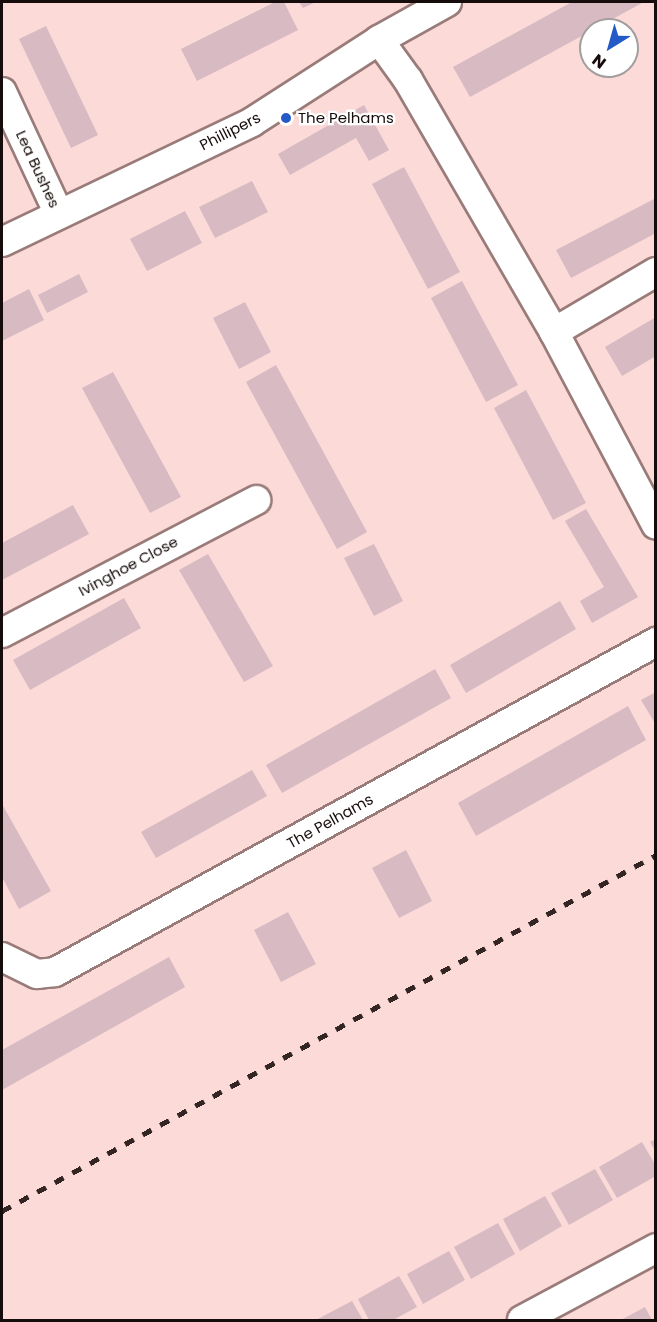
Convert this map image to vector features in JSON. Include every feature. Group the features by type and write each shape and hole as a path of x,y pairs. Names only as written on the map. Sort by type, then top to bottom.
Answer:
{"street":[{"name":"Phillipers","path":"2,242 252,122 379,40 447,2"},
{"path":"379,40 408,80 554,332 656,525"},
{"name":"Lea Bushes","path":"2,92 59,214"},
{"path":"554,332 656,272"},
{"name":"Ivinghoe Close","path":"2,633 255,500"},
{"name":"The Pelhams","path":"2,957 38,974 55,972 656,642"},
{"path":"522,1320 656,1248"}],"building":[{"path":"275,2 284,2 298,30 197,81 181,49"},
{"path":"299,2 316,2 303,8"},
{"path":"572,2 642,3 615,18 579,18 579,37 470,97 453,67"},
{"path":"46,26 98,135 71,148 19,39"},
{"path":"364,105 389,150 369,161 356,138 290,175 278,154"},
{"path":"404,167 460,272 428,289 372,184"},
{"path":"252,181 268,212 215,238 199,207"},
{"path":"656,198 656,233 571,278 556,250"},
{"path":"185,211 202,243 147,271 130,239"},
{"path":"79,274 88,292 47,313 38,295"},
{"path":"462,281 518,385 486,402 431,298"},
{"path":"29,289 44,320 2,341 2,303"},
{"path":"245,302 271,352 239,369 213,318"},
{"path":"656,317 656,356 622,376 605,347"},
{"path":"276,365 367,532 337,549 246,382"},
{"path":"113,372 181,497 150,513 82,388"},
{"path":"526,390 586,503 553,520 494,408"},
{"path":"73,505 89,534 2,580 2,543"},
{"path":"586,509 638,597 592,623 580,601 604,587 565,521"},
{"path":"374,544 403,601 374,616 344,558"},
{"path":"208,554 273,666 244,682 179,570"},
{"path":"124,598 141,628 30,690 13,660"},
{"path":"560,601 576,629 466,693 450,665"},
{"path":"435,669 451,698 282,793 266,765"},
{"path":"656,692 656,725 641,700"},
{"path":"628,706 646,740 476,836 458,803"},
{"path":"252,770 267,796 156,858 141,832"},
{"path":"2,804 51,891 19,909 2,877"},
{"path":"406,850 432,901 399,918 372,868"},
{"path":"288,912 316,964 281,982 254,930"},
{"path":"169,957 185,987 2,1090 2,1050"},
{"path":"656,1139 656,1152 650,1142"},
{"path":"642,1142 656,1166 656,1176 617,1198 599,1167"},
{"path":"595,1169 613,1200 569,1225 551,1193"},
{"path":"545,1196 562,1226 520,1251 503,1219"},
{"path":"498,1223 515,1254 471,1279 454,1247"},
{"path":"449,1251 465,1280 423,1304 407,1274"},
{"path":"399,1276 417,1307 393,1320 369,1320 358,1299"},
{"path":"352,1301 363,1320 316,1320 331,1312"},
{"path":"645,1307 652,1320 621,1320"}],"railway":[{"path":"2,1211 656,855"}],"place":[{"name":"The Pelhams","path":"286,118"}]}
